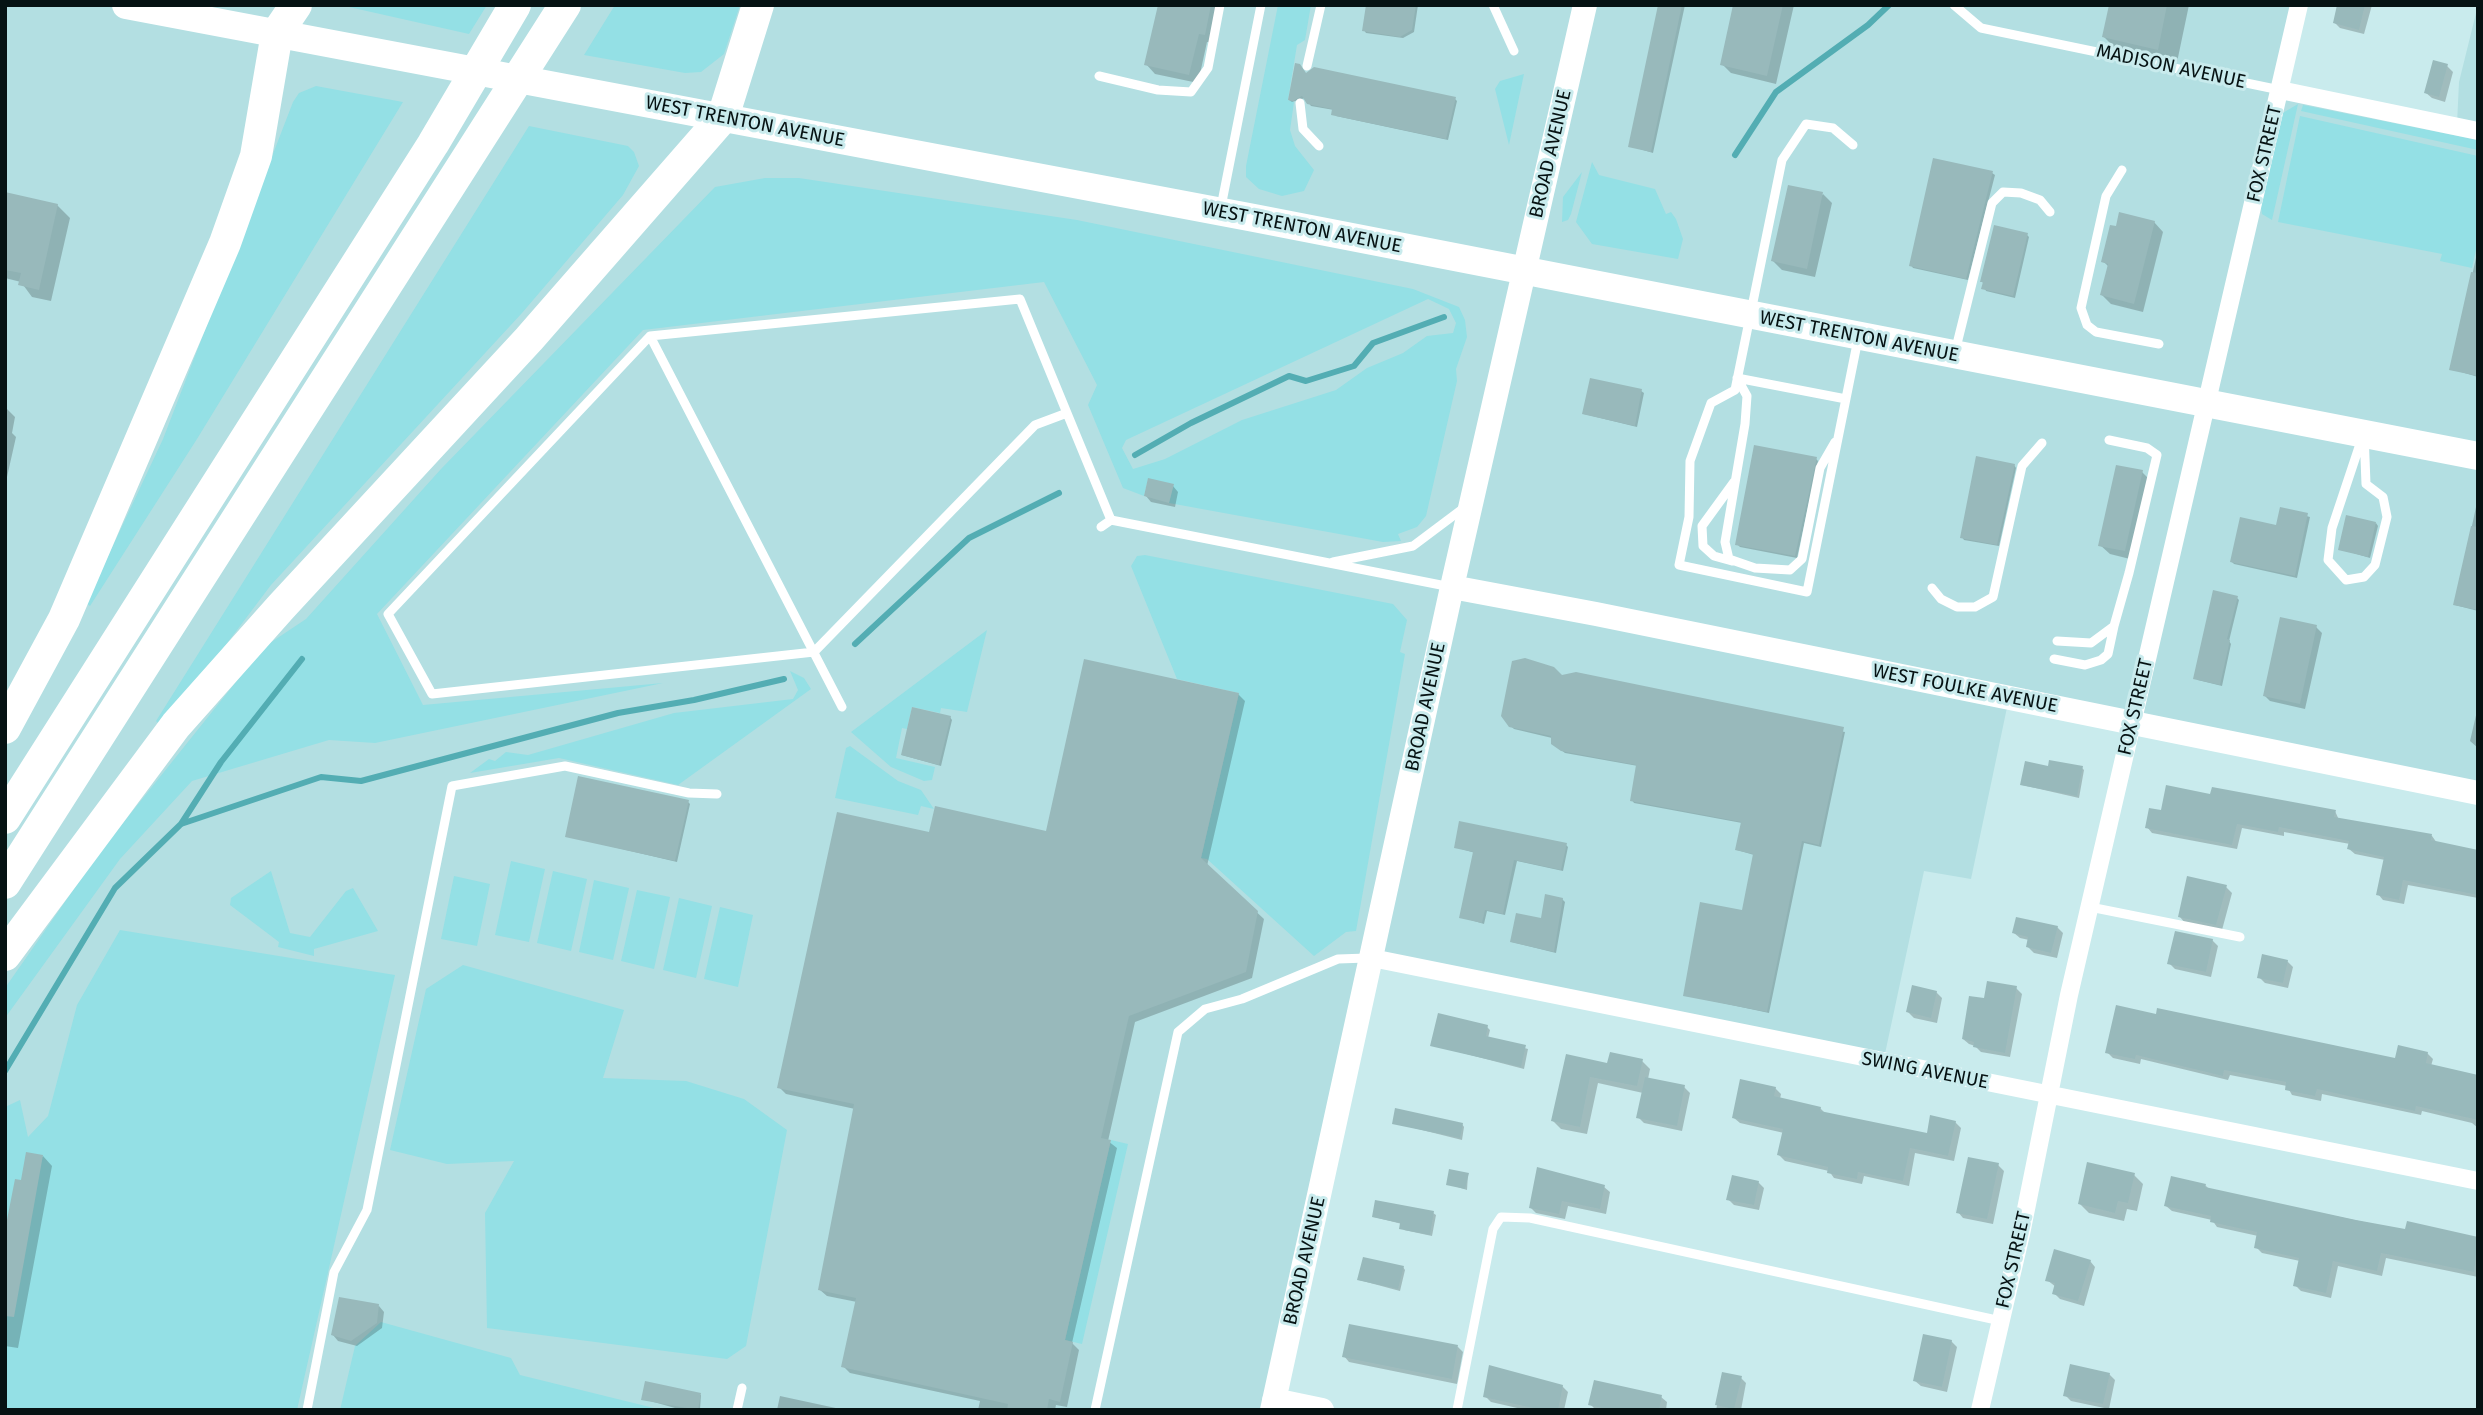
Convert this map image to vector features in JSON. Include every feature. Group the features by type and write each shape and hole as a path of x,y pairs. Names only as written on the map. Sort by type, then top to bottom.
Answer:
{"highway":[{"path":"5,728 69,607 225,243 256,156 277,33 296,5"},
{"path":"5,818 433,145 515,5"},
{"path":"5,883 565,5"},
{"path":"5,955 176,725 281,607 529,339 723,117 758,5"}],"main road":[{"name":"WEST TRENTON AVENUE","path":"125,5 1220,212 2478,456"},
{"name":"BROAD AVENUE","path":"1273,1405 1452,587 1585,5"},
{"name":"WEST FOULKE AVENUE","path":"1452,587 2478,793"},
{"path":"1273,1405 1322,1410"}],"street":[{"name":"FOX STREET","path":"1980,1410 2090,907 2299,5"},
{"name":"MADISON AVENUE","path":"2280,90 2478,131"},
{"name":"SWING AVENUE","path":"1372,958 2478,1181"}],"lane":[{"path":"1099,76 1158,90 1191,92 1208,68 1220,5"},
{"path":"1220,212 1261,5"},
{"path":"1307,66 1321,5"},
{"path":"1493,5 1514,51"},
{"name":"MADISON AVENUE","path":"1954,5 1980,28 2280,90"},
{"path":"1300,103 1303,129 1319,146"},
{"path":"1853,145 1833,128 1807,124 1782,160 1735,390 1711,403 1690,461 1689,517 1679,565 1807,592 1858,337"},
{"path":"2122,170 2106,197 2081,308 2087,325 2096,332 2159,344"},
{"path":"1954,355 1992,203 2003,192 2021,193 2040,200 2050,212"},
{"path":"1067,413 1035,425 814,652 432,694 387,614 650,336 1020,299 1067,413 1111,520"},
{"path":"650,336 842,707"},
{"path":"1737,378 1846,399"},
{"path":"1737,378 1747,396 1725,542 1729,559 1755,568"},
{"path":"2364,432 2366,484 2383,497 2387,517 2375,565 2364,578 2346,580 2328,560 2332,528 2364,432"},
{"path":"1735,480 1702,526 1703,546 1714,556 1755,568 1790,570 1802,559 1820,468 1839,435"},
{"path":"2054,659 2085,665 2101,660 2108,654 2157,455 2147,448 2109,440"},
{"path":"1932,588 1941,600 1957,607 1975,607 1993,597 2022,466 2042,443"},
{"path":"1327,563 1413,546 1472,501"},
{"path":"1101,527 1111,520 1452,587"},
{"path":"2057,641 2091,643 2115,626"},
{"path":"307,1410 334,1272 367,1210 452,786 565,766 689,793 717,793"},
{"path":"2090,907 2240,937"},
{"path":"1095,1410 1178,1032 1205,1009 1242,999 1338,959 1372,958"},
{"path":"1457,1410 1493,1229 1500,1217 1530,1218 2001,1321"},
{"path":"737,1410 742,1388"}],"shaded area":[{"path":"5,5 2299,5 2280,90 2457,124 2459,82 2478,5 2478,793 2009,698 1971,879 1924,871 1883,1063 1373,958 1272,1410 5,1410"},
{"path":"340,5 487,5 469,34"},
{"path":"615,5 740,5 724,54 701,72 685,73 584,55"},
{"path":"1278,5 1311,5 1305,40 1297,45 1288,100 1294,102 1290,130 1295,146 1314,170 1304,191 1282,196 1259,189 1246,177"},
{"path":"1524,74 1509,145 1495,89 1500,81"},
{"path":"316,86 403,102 197,439 90,606 86,603 163,439 293,102 299,93"},
{"path":"2298,104 2272,220 2262,214 2261,207 2281,114"},
{"path":"2303,105 2478,140 2478,150 2301,111"},
{"path":"2300,116 2478,156 2478,241 2472,268 2440,261 2442,254 2278,222"},
{"path":"529,126 628,146 634,152 639,166 623,195 522,313 271,585 163,728 156,721"},
{"path":"1592,162 1599,175 1655,189 1666,214 1671,212 1676,219 1683,239 1678,259 1592,244 1576,222"},
{"path":"1582,172 1571,214 1568,220 1562,222 1563,197"},
{"path":"765,178 799,178 1077,220 1413,289 1459,307 1465,320 1467,337 1456,369 1457,381 1426,516 1417,527 1398,534 1401,541 1383,542 1169,503 1173,484 1148,479 1144,496 1123,488 1088,405 1097,385 1044,282 643,330 377,614 423,705 663,683 375,743 329,740 192,781 120,859 5,1018 5,988 99,853 264,647 306,619 441,469 715,187","holes":["1428,299 1449,309 1456,323 1453,333 1427,336 1403,353 1367,368 1336,390 1242,420 1165,459 1133,469 1122,448 1126,440"]},
{"path":"1145,555 1393,604 1407,620 1400,652 1405,654 1356,931 1346,932 1314,956 1207,859 1201,858 1239,693 1177,679 1131,566 1137,556"},
{"path":"987,630 967,712 941,708 940,713 912,707 907,729 902,728 896,758 935,767 932,780 924,781 891,767 851,732"},
{"path":"790,671 804,678 811,689 678,785 559,758 470,773 489,759 495,761 506,752 528,755 674,713 793,699 798,690"},
{"path":"850,746 898,781 921,790 934,809 921,806 918,815 835,798 846,748"},
{"path":"511,861 545,869 529,942 495,935"},
{"path":"271,871 290,933 310,937 346,891 353,888 378,931 314,949 314,956 278,947 279,942 230,905 231,898"},
{"path":"553,871 587,879 571,951 537,943"},
{"path":"454,876 490,884 477,946 441,939"},
{"path":"594,880 629,888 613,960 579,952"},
{"path":"637,890 670,897 654,969 621,961"},
{"path":"679,898 712,906 696,978 663,970"},
{"path":"720,907 753,915 738,987 704,979"},
{"path":"120,930 395,975 297,1410 5,1410 5,1107 20,1100 28,1137 48,1116 77,1005"},
{"path":"463,965 624,1010 603,1078 686,1081 744,1099 787,1130 746,1346 727,1359 487,1328 485,1213 514,1161 447,1164 390,1150 426,989"},
{"path":"1111,1140 1128,1144 1082,1344 1065,1340"},
{"path":"381,1322 511,1358 520,1375 662,1410 340,1410 355,1346"}],"building":[{"path":"1158,5 1211,5 1205,35 1199,34 1189,75 1144,65"},
{"path":"1366,5 1416,5 1412,30 1400,37 1362,31"},
{"path":"1658,5 1682,5 1651,152 1628,147"},
{"path":"1733,5 1783,5 1767,76 1720,65"},
{"path":"2109,5 2167,5 2158,50 2102,37"},
{"path":"2337,5 2365,5 2359,30 2333,23"},
{"path":"2433,60 2448,64 2439,97 2424,93"},
{"path":"1295,63 1300,64 1306,73 1314,67 1456,97 1446,139 1331,115 1332,109 1307,104 1302,96 1293,101 1288,100"},
{"path":"1933,158 1993,171 1966,279 1909,266"},
{"path":"1788,185 1823,192 1807,269 1771,261"},
{"path":"5,192 58,204 39,290 18,285 21,273 5,270"},
{"path":"2119,212 2155,221 2134,304 2100,295 2108,264 2101,262 2110,225 2116,226"},
{"path":"1994,225 2028,233 2013,296 1981,289 1983,282 1980,282"},
{"path":"2471,272 2478,273 2478,376 2449,370"},
{"path":"1590,378 1642,389 1635,426 1582,414"},
{"path":"1754,445 1817,457 1795,556 1735,545"},
{"path":"1976,456 2015,464 1997,545 1960,538"},
{"path":"2116,465 2143,470 2125,551 2098,546"},
{"path":"1148,478 1174,484 1169,503 1144,496"},
{"path":"2280,507 2308,513 2295,576 2230,562 2240,517 2276,525"},
{"path":"2346,515 2376,522 2368,557 2338,550"},
{"path":"2471,526 2478,527 2478,610 2453,605"},
{"path":"2213,590 2238,596 2227,639 2230,640 2220,685 2193,679"},
{"path":"2280,617 2317,625 2300,704 2263,696"},
{"path":"1525,658 1554,667 1562,675 1576,672 1844,727 1819,845 1802,841 1767,1012 1683,996 1700,902 1742,910 1753,854 1735,850 1741,822 1630,801 1636,765 1561,751 1551,744 1551,736 1509,727 1501,716 1512,661"},
{"path":"1084,659 1239,693 1201,858 1258,911 1246,972 1129,1016 1101,1138 1111,1140 1065,1340 1073,1342 1060,1402 1049,1399 1047,1410 1007,1410 1008,1404 841,1367 856,1298 818,1290 854,1104 777,1088 837,812 929,832 935,806 1046,831"},
{"path":"912,707 951,716 939,765 901,755"},
{"path":"2049,760 2083,766 2077,796 2020,785 2025,761 2048,766"},
{"path":"578,776 689,800 675,861 565,837"},
{"path":"2166,785 2210,794 2212,787 2336,810 2334,817 2432,834 2431,840 2478,850 2478,895 2403,880 2399,900 2376,895 2384,857 2347,849 2349,841 2279,827 2278,832 2237,824 2232,845 2145,828 2149,808 2161,810"},
{"path":"1459,821 1567,843 1561,870 1514,860 1503,914 1485,910 1482,923 1459,918 1473,852 1454,848"},
{"path":"2187,876 2227,885 2216,925 2178,917"},
{"path":"1545,894 1563,898 1554,952 1510,942 1516,913 1541,918"},
{"path":"2016,917 2058,926 2051,953 2026,947 2028,937 2012,933"},
{"path":"2175,931 2213,939 2206,972 2167,964"},
{"path":"2262,954 2288,960 2283,983 2257,978"},
{"path":"1987,981 2017,986 2005,1053 1973,1047 1974,1042 1962,1039 1969,996 1984,998"},
{"path":"1912,985 1937,991 1931,1018 1906,1012"},
{"path":"2116,1005 2156,1014 2157,1008 2395,1058 2398,1045 2428,1052 2426,1063 2478,1075 2478,1120 2416,1106 2415,1111 2317,1089 2315,1096 2285,1090 2286,1082 2224,1070 2223,1076 2136,1055 2135,1059 2105,1053"},
{"path":"1438,1013 1488,1025 1486,1036 1526,1045 1521,1067 1430,1046"},
{"path":"1610,1052 1643,1059 1637,1086 1590,1077 1580,1127 1551,1121 1566,1054 1607,1063"},
{"path":"1645,1077 1685,1085 1677,1126 1636,1118"},
{"path":"1740,1079 1776,1087 1774,1096 1821,1107 1820,1111 1927,1133 1930,1115 1956,1121 1948,1156 1910,1148 1903,1181 1858,1172 1857,1179 1827,1173 1828,1167 1777,1155 1783,1129 1732,1118"},
{"path":"1395,1108 1463,1123 1460,1138 1392,1124"},
{"path":"26,1152 43,1155 14,1317 5,1316 5,1230 15,1179 21,1180"},
{"path":"1968,1157 1999,1163 1987,1219 1956,1213"},
{"path":"2087,1162 2135,1173 2128,1203 2118,1201 2115,1213 2078,1204"},
{"path":"1537,1167 1605,1185 1600,1209 1562,1201 1559,1214 1529,1208"},
{"path":"1449,1169 1469,1173 1465,1189 1446,1185"},
{"path":"1732,1175 1759,1181 1754,1205 1726,1200"},
{"path":"2171,1176 2206,1184 2205,1187 2356,1220 2405,1229 2407,1221 2478,1237 2474,1272 2381,1253 2377,1271 2333,1261 2326,1293 2293,1286 2299,1258 2254,1248 2257,1232 2210,1222 2211,1216 2164,1206"},
{"path":"1375,1200 1434,1211 1430,1235 1399,1229 1400,1223 1372,1217"},
{"path":"2054,1249 2091,1260 2078,1301 2052,1294 2055,1283 2045,1281"},
{"path":"1363,1257 1404,1266 1398,1289 1357,1280"},
{"path":"339,1297 379,1304 377,1323 351,1341 331,1335"},
{"path":"1349,1324 1458,1345 1452,1379 1342,1357"},
{"path":"1923,1334 1952,1340 1942,1387 1913,1381"},
{"path":"2070,1364 2110,1373 2103,1404 2063,1396"},
{"path":"1489,1365 1563,1385 1558,1410 1542,1410 1483,1397"},
{"path":"1722,1372 1742,1376 1734,1409 1715,1405"},
{"path":"1594,1380 1662,1395 1659,1410 1611,1410 1588,1405"},
{"path":"645,1381 701,1393 698,1410 641,1400"}],"waterway":[{"path":"1735,155 1776,92 1868,25 1889,5"},
{"path":"1135,455 1191,423 1289,376 1306,381 1354,366 1373,343 1444,317"},
{"path":"855,644 969,538 1059,493"},
{"path":"181,824 221,762 302,659"},
{"path":"5,1071 115,888 181,824 321,777 361,781 618,713 694,700 784,679"}]}
